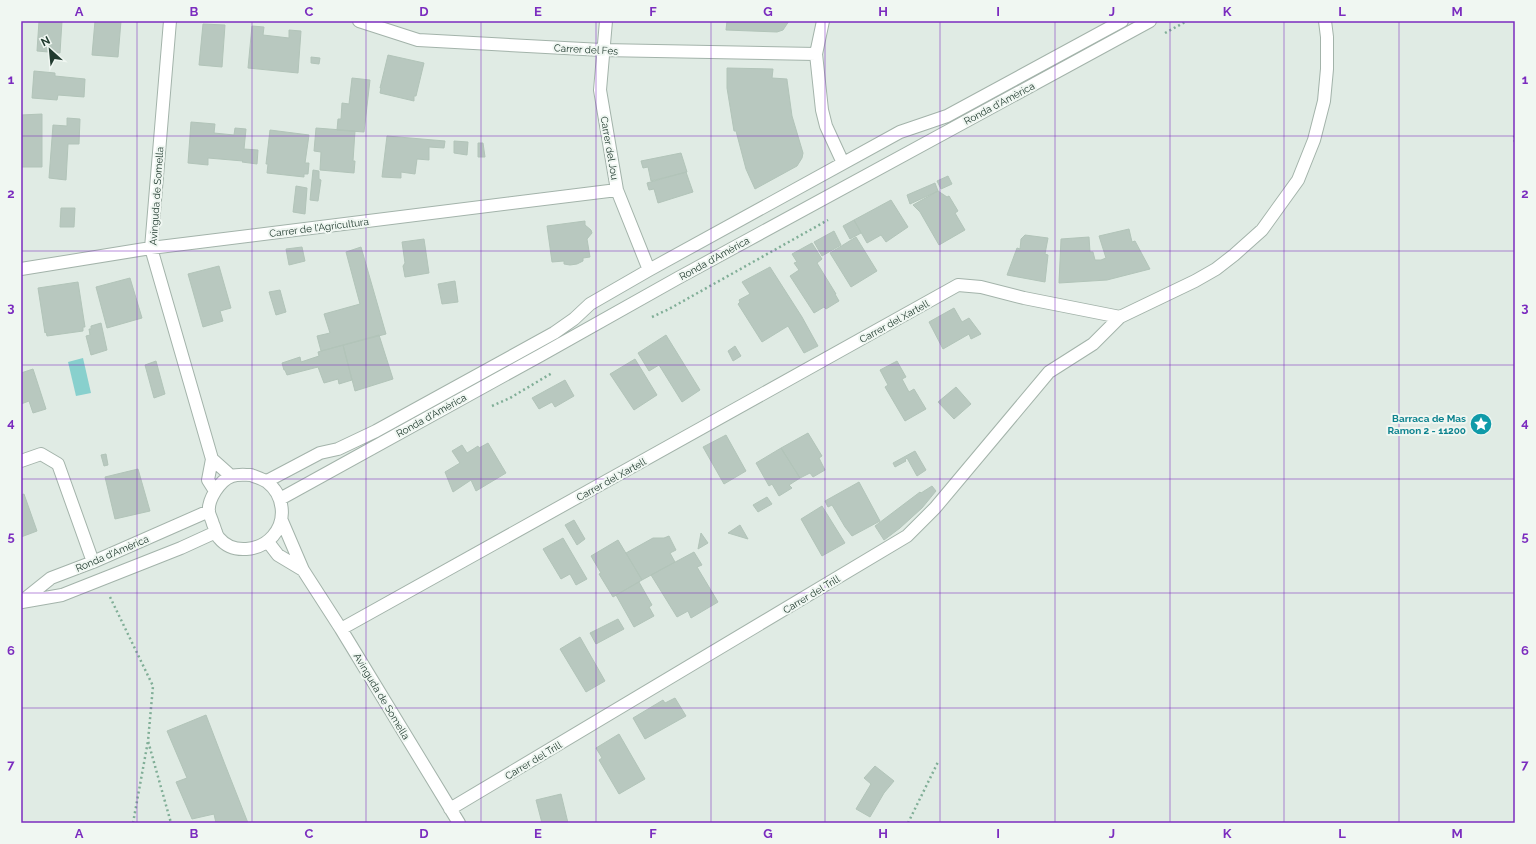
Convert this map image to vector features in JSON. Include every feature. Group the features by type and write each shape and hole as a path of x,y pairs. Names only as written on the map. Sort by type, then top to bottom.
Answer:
{"street":[{"name":"Avinguda de Somella","path":"170,21 151,248 212,459 208,480 215,491"},
{"name":"Carrer del Fes","path":"359,21 418,40 602,50 816,54"},
{"name":"Carrer del Jou","path":"606,21 602,50 600,90 617,190 649,270"},
{"path":"823,21 816,54 822,110 826,126 843,163"},
{"name":"Ronda d'Amèrica","path":"267,481 320,452 338,449 376,431 554,333 574,319 590,304 649,270 843,163 900,132 947,116 1122,21"},
{"name":"Ronda d'Amèrica","path":"280,499 678,278 1150,21"},
{"path":"1120,317 1195,281 1216,269 1262,230 1298,180 1314,140 1324,101 1327,69 1327,37 1325,21"},
{"name":"Carrer de l'Agricultura","path":"21,269 151,248 617,190"},
{"name":"Carrer del Xartell","path":"342,629 958,285 981,287 1024,298 1120,317"},
{"name":"Carrer del Trill","path":"450,808 907,536 935,508 1049,372 1093,344 1120,317"},
{"path":"21,461 41,454 58,464 93,562"},
{"path":"212,459 231,476"},
{"path":"251,475 267,481 276,491 280,499 282,502 282,521 277,532 268,542 257,548 244,549 231,547 218,538 208,511 215,491 231,476 251,475"},
{"name":"Ronda d'Amèrica","path":"21,602 51,578 93,562 208,511"},
{"name":"Avinguda de Somella","path":"282,521 303,570 342,629 459,823"},
{"name":"Ronda d'Amèrica","path":"21,602 62,594 182,548 216,532"},
{"name":"Avinguda de Somella","path":"268,542 278,555 303,570"}],"path":[{"path":"1515,136 1513,138 1515,142"},
{"path":"101,579 153,686 148,741 133,823"},
{"path":"148,741 171,823"},
{"path":"908,823 938,762"}],"water":[{"path":"83,358 91,393 76,396 68,362"}],"building":[{"path":"39,21 62,21 60,53 37,51"},
{"path":"95,21 121,21 118,57 92,55"},
{"path":"727,21 789,21 783,30 777,32 726,30"},
{"path":"203,24 225,25 222,67 199,65"},
{"path":"252,26 264,27 263,35 289,38 289,30 301,31 298,73 248,68"},
{"path":"388,55 424,63 416,96 414,96 414,101 380,93"},
{"path":"311,57 320,58 319,64 311,63"},
{"path":"727,68 773,69 772,78 787,79 792,116 803,153 802,158 797,166 755,189 746,169 736,131 734,131 727,88"},
{"path":"34,71 55,73 55,76 85,79 84,97 58,95 57,100 32,98"},
{"path":"352,78 370,80 364,132 337,130 338,119 341,119 342,103 349,104"},
{"path":"42,114 42,167 21,167 21,115"},
{"path":"67,118 80,119 79,144 68,144 66,180 49,178 53,125 67,126"},
{"path":"191,122 215,124 214,133 234,135 235,128 246,129 244,149 258,150 257,164 242,162 243,161 208,158 208,165 188,163"},
{"path":"316,128 355,131 353,161 355,161 354,173 320,170 321,152 314,151"},
{"path":"270,130 309,135 305,163 309,163 308,174 304,174 304,177 267,173 268,164 266,164"},
{"path":"387,136 445,141 444,148 429,147 429,160 417,159 415,174 401,172 401,178 382,177"},
{"path":"454,141 468,142 467,155 454,153"},
{"path":"478,143 483,143 485,157 478,157"},
{"path":"681,153 687,172 651,181 648,167 643,168 641,161"},
{"path":"313,170 319,171 319,179 321,180 318,201 310,200"},
{"path":"686,172 693,192 658,203 654,189 649,190 647,183"},
{"path":"948,176 952,184 941,189 937,181"},
{"path":"935,183 938,191 910,204 907,195"},
{"path":"296,186 307,188 305,214 293,212"},
{"path":"938,191 947,197 949,196 958,211 955,213 965,230 939,245 920,212 913,205"},
{"path":"891,200 908,227 886,242 881,235 867,243 854,220"},
{"path":"61,208 75,208 74,227 60,227"},
{"path":"854,220 861,233 850,239 843,226"},
{"path":"585,221 585,225 591,230 592,233 587,239 590,257 583,258 583,261 577,264 570,265 564,264 564,261 552,262 547,226"},
{"path":"1129,229 1132,242 1135,241 1150,269 1107,280 1059,283 1061,239 1089,237 1090,252 1093,252 1095,260 1101,260 1106,258 1099,236"},
{"path":"834,231 841,245 822,256 814,242"},
{"path":"1025,235 1048,238 1045,254 1048,255 1045,282 1007,275 1017,248 1020,249 1021,239"},
{"path":"856,237 877,271 851,287 830,253"},
{"path":"424,239 429,273 405,277 402,242"},
{"path":"812,243 822,259 817,263 839,301 826,309 824,307 814,313 790,276 799,270 794,263 797,262 792,254"},
{"path":"302,247 305,261 289,265 286,249"},
{"path":"361,247 386,334 321,351 317,336 330,333 324,314 360,304 346,252"},
{"path":"219,266 231,308 220,311 223,321 203,327 188,274"},
{"path":"770,267 802,317 818,346 804,353 788,326 762,342 738,304 740,302 739,300 750,294 742,282"},
{"path":"130,278 142,318 107,328 96,287"},
{"path":"455,281 458,302 442,304 438,284"},
{"path":"78,282 85,327 83,327 83,331 47,336 46,332 45,333 38,288"},
{"path":"280,290 286,312 276,315 269,292"},
{"path":"954,308 962,322 969,318 981,334 971,339 969,334 943,349 929,322"},
{"path":"101,323 107,350 91,355 86,336 90,335 89,329 91,329 91,326"},
{"path":"379,335 393,379 355,391 343,345"},
{"path":"666,335 700,390 682,402 659,365 649,371 638,353"},
{"path":"343,345 352,380 339,384 338,379 324,383 318,367 287,375 284,370 282,363 300,357 301,362 319,356 318,352"},
{"path":"735,346 741,356 733,361 728,351"},
{"path":"635,359 657,395 634,410 610,374"},
{"path":"156,361 165,394 154,398 145,365"},
{"path":"897,361 906,377 902,379 909,392 914,389 926,409 905,421 885,387 888,385 880,370"},
{"path":"33,369 46,409 33,413 29,401 21,404 21,373"},
{"path":"565,380 574,396 555,407 552,402 539,409 532,398"},
{"path":"956,387 971,404 954,419 938,402"},
{"path":"808,433 822,456 819,458 825,470 813,477 810,473 800,478 781,448"},
{"path":"726,435 746,471 724,484 703,447"},
{"path":"488,443 506,473 476,491 471,480 453,492 445,472 460,463 452,451 462,445 467,453 478,446 479,448"},
{"path":"781,448 800,478 789,485 792,488 779,496 772,484 769,486 756,463"},
{"path":"915,451 926,470 917,476 907,458 905,460 906,461 895,467 893,463"},
{"path":"106,454 108,465 104,466 101,455"},
{"path":"138,469 150,511 115,519 105,477"},
{"path":"859,482 880,521 852,536 832,505 828,507 825,501"},
{"path":"932,486 936,491 922,508 884,540 875,526 920,492 921,493"},
{"path":"24,494 37,531 21,537 21,495"},
{"path":"767,497 772,504 758,512 753,505"},
{"path":"822,506 845,543 822,556 801,519"},
{"path":"574,520 585,539 577,545 565,525"},
{"path":"740,525 748,539 728,533"},
{"path":"701,533 708,543 698,549"},
{"path":"669,536 676,550 670,553 675,562 642,580 626,553 653,538 664,538"},
{"path":"563,538 587,579 576,585 570,574 561,579 543,549"},
{"path":"618,540 642,580 613,597 599,574 601,573 591,556"},
{"path":"694,552 702,565 697,567 718,602 691,618 688,611 677,617 651,575"},
{"path":"639,582 652,605 649,607 654,616 634,627 616,595"},
{"path":"618,619 624,629 596,644 590,633"},
{"path":"580,637 605,681 586,692 560,649"},
{"path":"675,698 686,716 645,739 633,718 663,700 665,703"},
{"path":"206,715 248,823 216,823 214,814 192,819 176,782 187,778 167,731"},
{"path":"619,734 645,779 619,794 599,760 602,758 596,748"},
{"path":"875,766 894,781 884,793 870,817 856,809 871,784 864,778"},
{"path":"561,794 568,823 542,823 536,800"}],"place":[{"name":"Barraca de Mas Ramon 2 - 11200","path":"1481,424"}]}
